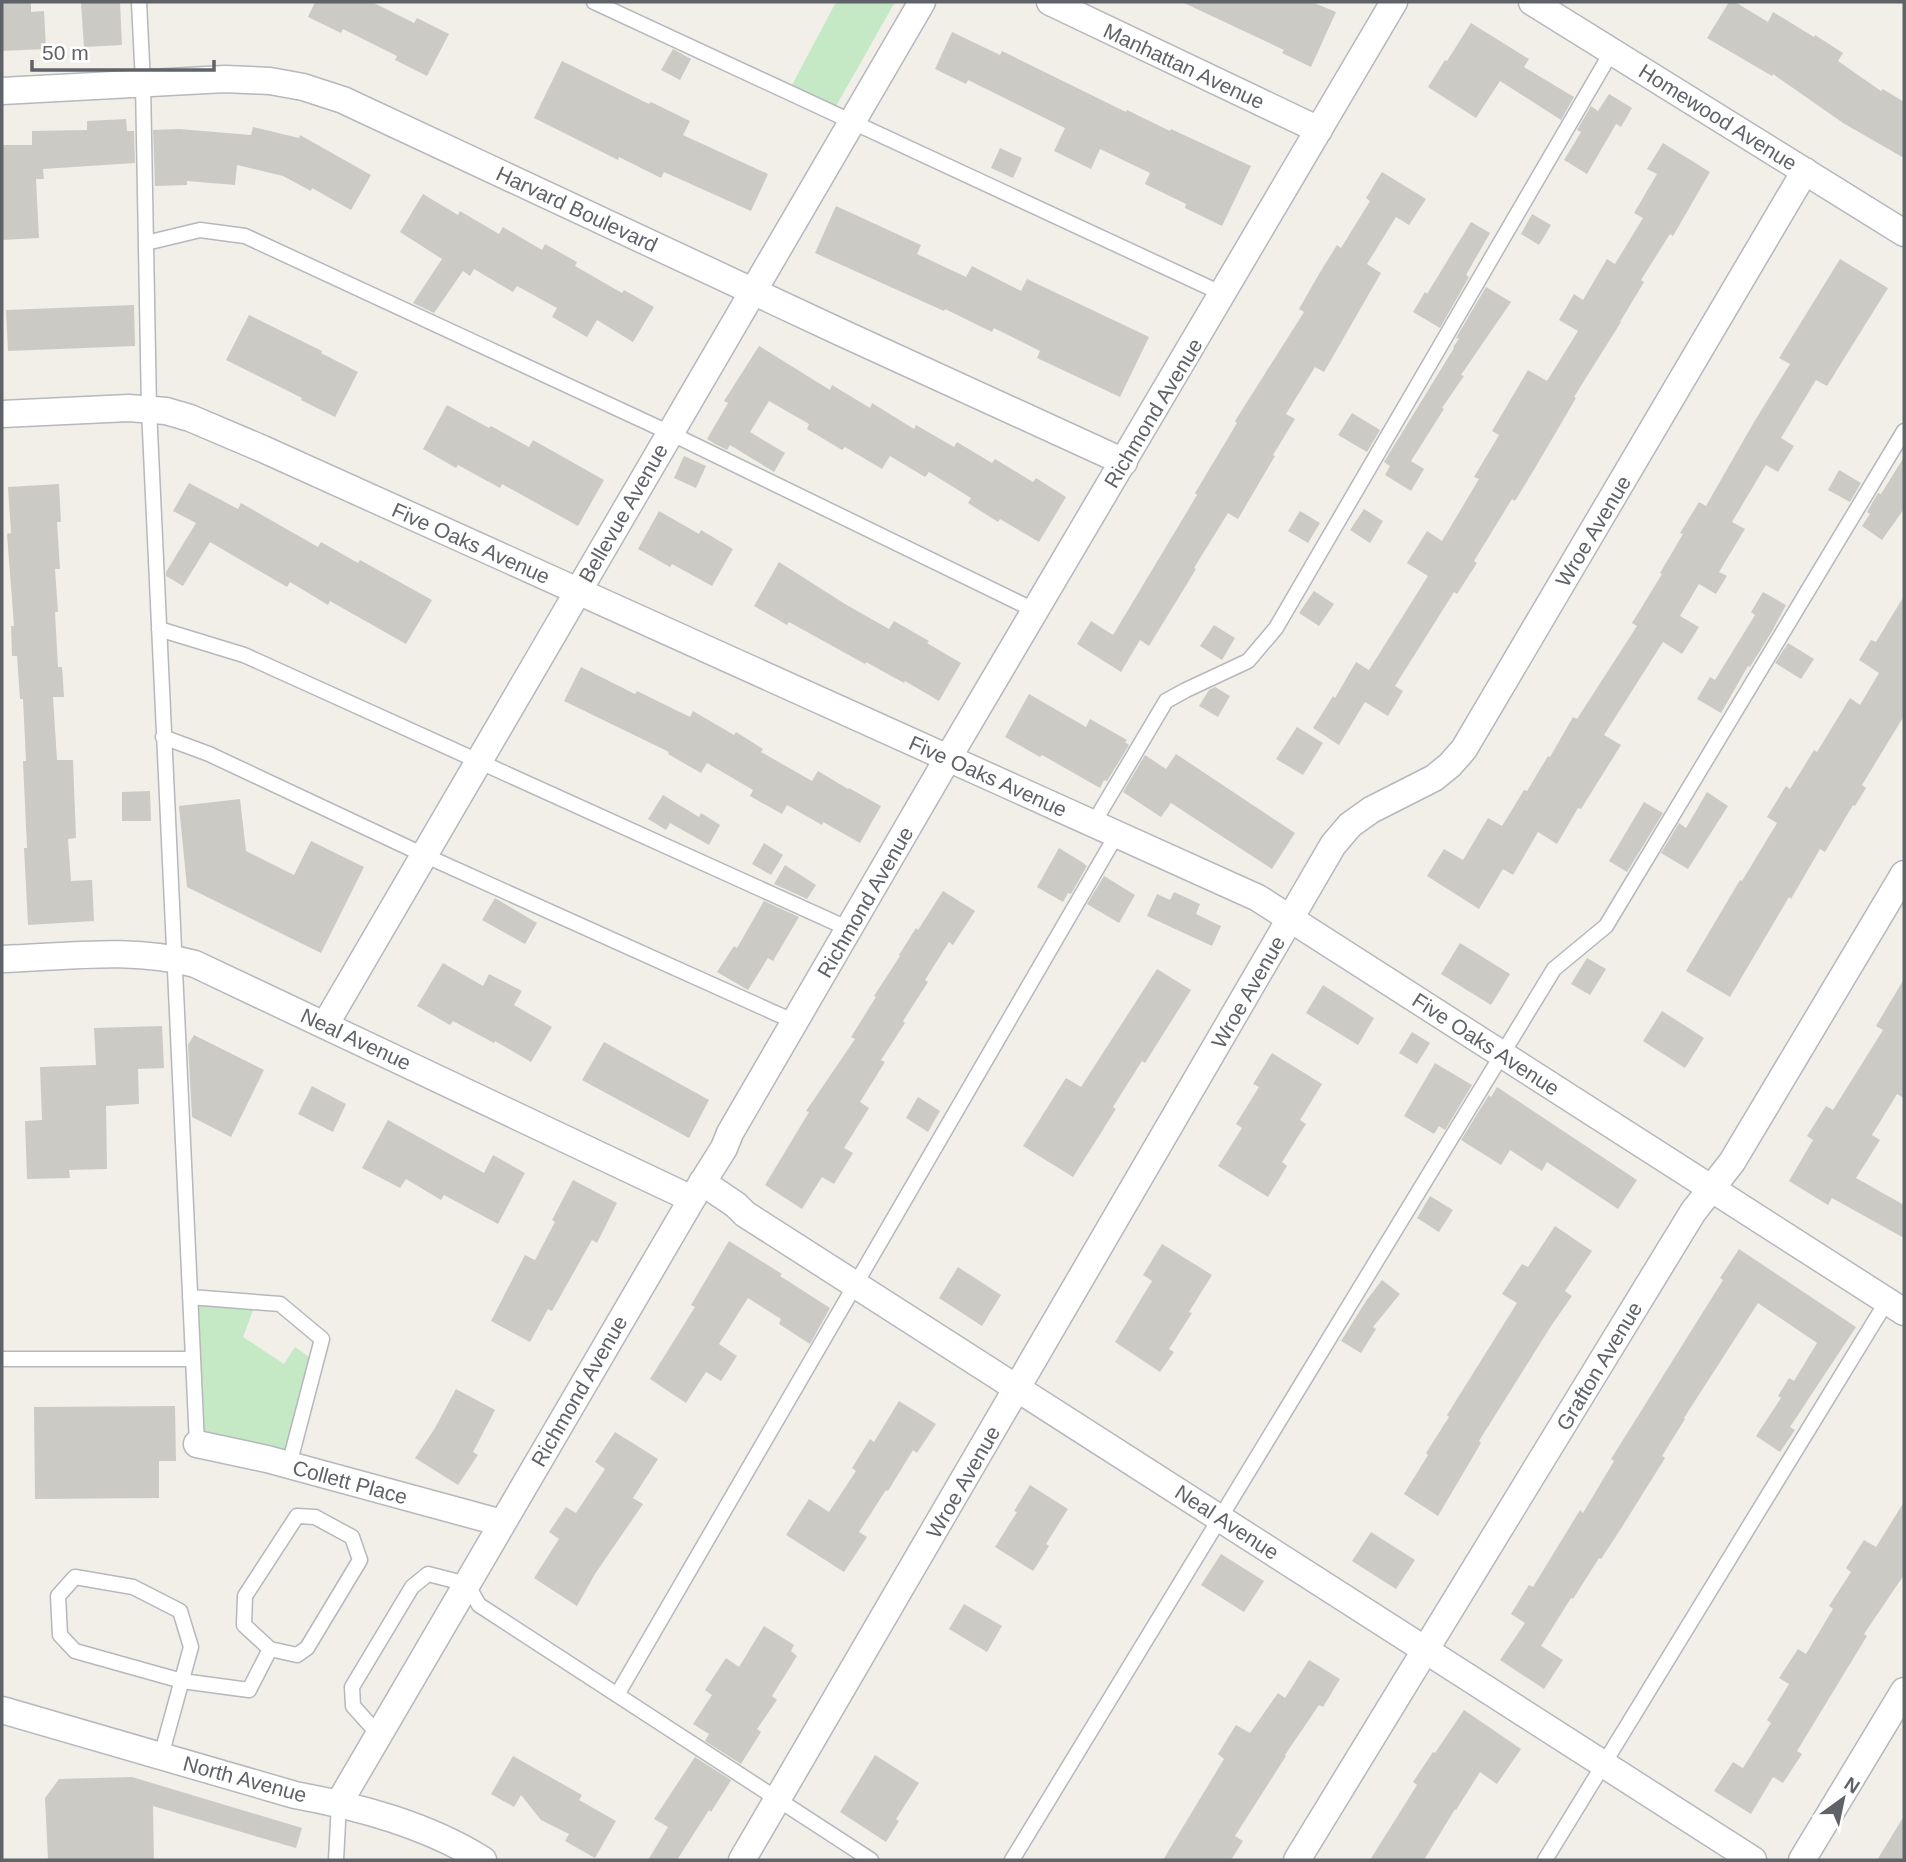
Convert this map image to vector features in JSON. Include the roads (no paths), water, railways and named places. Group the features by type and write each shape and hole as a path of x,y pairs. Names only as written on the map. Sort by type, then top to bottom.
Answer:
{"street":[{"name":"Bellevue Avenue","path":"325,1025 922,2"},
{"name":"Manhattan Avenue","path":"1050,2 1319,130"},
{"name":"Richmond Avenue","path":"339,1803 724,1148 730,1133 948,758 1394,2"},
{"name":"Homewood Avenue","path":"1532,2 1904,233"},
{"name":"Harvard Boulevard","path":"2,91 225,79 270,81 303,87 343,100 1124,462"},
{"name":"Wroe Avenue","path":"742,1860 1333,845 1350,825 1371,810 1434,778 1464,749 1805,171"},
{"name":"Five Oaks Avenue","path":"2,414 129,408 166,411 190,418 1258,898 1896,1307"},
{"name":"Grafton Avenue","path":"1297,1860 1693,1212 1732,1163 1904,874"},
{"name":"Neal Avenue","path":"2,959 128,954 174,958 217,973 325,1025 697,1191 736,1205 745,1214 1753,1860"},
{"name":"Collett Place","path":"197,1444 289,1465 502,1523"},
{"path":"1802,1860 1904,1691"},
{"name":"North Avenue","path":"2,1710 295,1795 339,1803 435,1834 483,1860"}],"lane":[{"path":"139,2 149,409 197,1444"},
{"path":"594,2 1223,294"},
{"path":"617,1695 856,1284 1105,829 1166,701 1248,661 1276,628 1612,51"},
{"path":"146,243 200,230 245,236 670,433 1036,611"},
{"path":"1012,1860 1554,969 1606,926 1904,431"},
{"path":"159,629 244,655 849,929"},
{"path":"163,737 209,754 424,855 795,1022"},
{"path":"190,1297 280,1304 322,1339 289,1465"},
{"path":"1545,1860 1603,1763 1896,1307"},
{"path":"2,1359 193,1359"},
{"path":"297,1516 316,1517 352,1537 360,1560 307,1648 297,1655 270,1649 244,1625 245,1596 297,1516"},
{"path":"379,1735 353,1706 352,1687 412,1587 428,1574 467,1584 479,1605 872,1860"},
{"path":"161,1756 182,1681 191,1647 180,1611 132,1587 75,1577 58,1596 60,1635 75,1651 182,1681 249,1690 270,1649"},
{"path":"337,1860 339,1803"}]}
